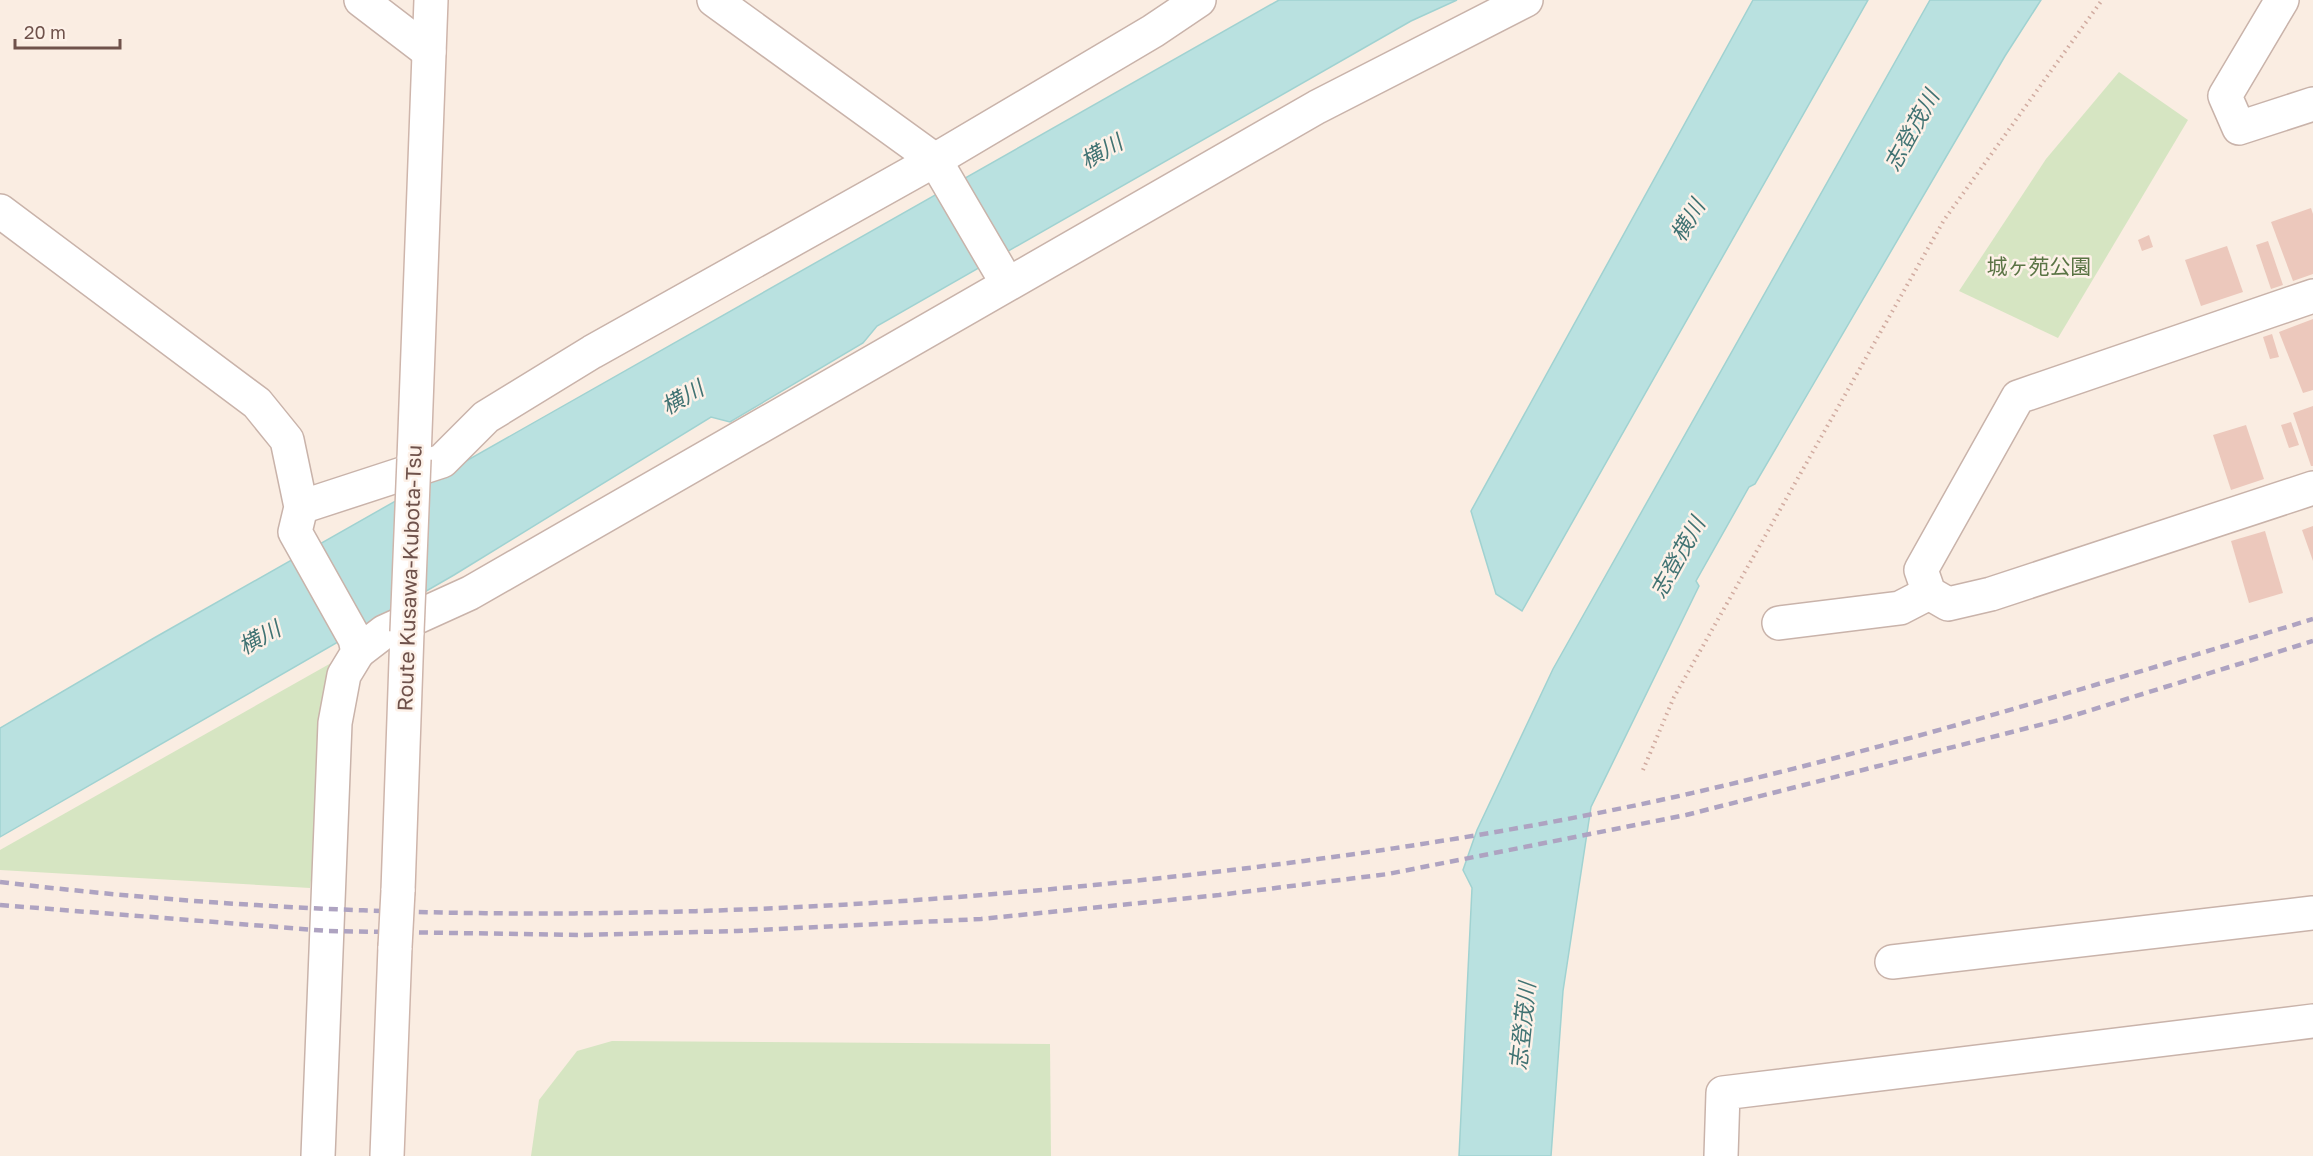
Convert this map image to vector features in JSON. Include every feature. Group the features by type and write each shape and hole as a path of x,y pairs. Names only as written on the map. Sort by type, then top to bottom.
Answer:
{"street":[{"path":"361,0 429,52"},
{"name":"Route Kusawa-Kubota-Tsu","path":"387,1156 431,0"},
{"path":"714,0 935,160 1007,283"},
{"path":"298,520 442,461 486,417 582,357 935,160 1152,31 1199,0"},
{"path":"318,1156 335,723 344,675 356,645 470,593 1317,107 1526,0"},
{"path":"2282,0 2225,96 2239,128 2313,104"},
{"path":"0,211 257,403 287,440 298,520 356,645"},
{"path":"2313,296 2018,397 1922,570 1929,593 1948,604 1990,594 2313,488"},
{"path":"1779,623 1900,608 1929,593"},
{"path":"1892,962 2313,913"},
{"path":"1721,1156 1723,1093 2313,1021"}],"path":[{"path":"1644,770 1674,697 1944,220 2102,0"}],"green space":[{"name":"城ヶ苑公園","path":"2119,72 2188,120 2058,338 1959,291 2046,159"},
{"path":"340,658 310,888 0,870 0,850"},
{"path":"612,1041 1050,1044 1051,1156 531,1156 539,1100 577,1051"}],"water":[{"name":"横川","path":"1279,0 1457,0 1411,21 877,326 863,343 730,422 711,417 454,575 0,837 0,728 154,638"},
{"name":"横川","path":"1753,0 1868,0 1522,611 1496,594 1471,511"},
{"name":"志登茂川","path":"1930,0 2041,0 2005,56 1755,484 1749,487 1696,581 1699,586 1591,807 1563,991 1551,1156 1459,1156 1472,888 1463,870 1477,830 1553,669"}],"building":[{"path":"2311,208 2313,214 2313,274 2293,281 2271,222"},
{"path":"2149,235 2153,247 2142,251 2138,240"},
{"path":"2268,241 2283,285 2271,289 2256,245"},
{"path":"2227,246 2243,292 2201,306 2185,260"},
{"path":"2313,319 2313,390 2303,393 2279,332"},
{"path":"2272,334 2279,357 2270,359 2263,337"},
{"path":"2313,406 2313,466 2311,466 2293,413"},
{"path":"2291,422 2299,445 2289,448 2281,425"},
{"path":"2246,425 2264,479 2231,490 2213,435"},
{"path":"2313,526 2313,561 2302,530"},
{"path":"2265,531 2283,593 2249,603 2231,541"}],"railway":[{"path":"0,882 136,896 273,906 410,912 547,914 821,906 958,897 1244,869 1467,837 1688,794 1924,734 2313,619"},
{"path":"0,905 328,931 583,935 737,931 981,919 1219,895 1388,874 1686,815 2059,720 2313,641"}]}
